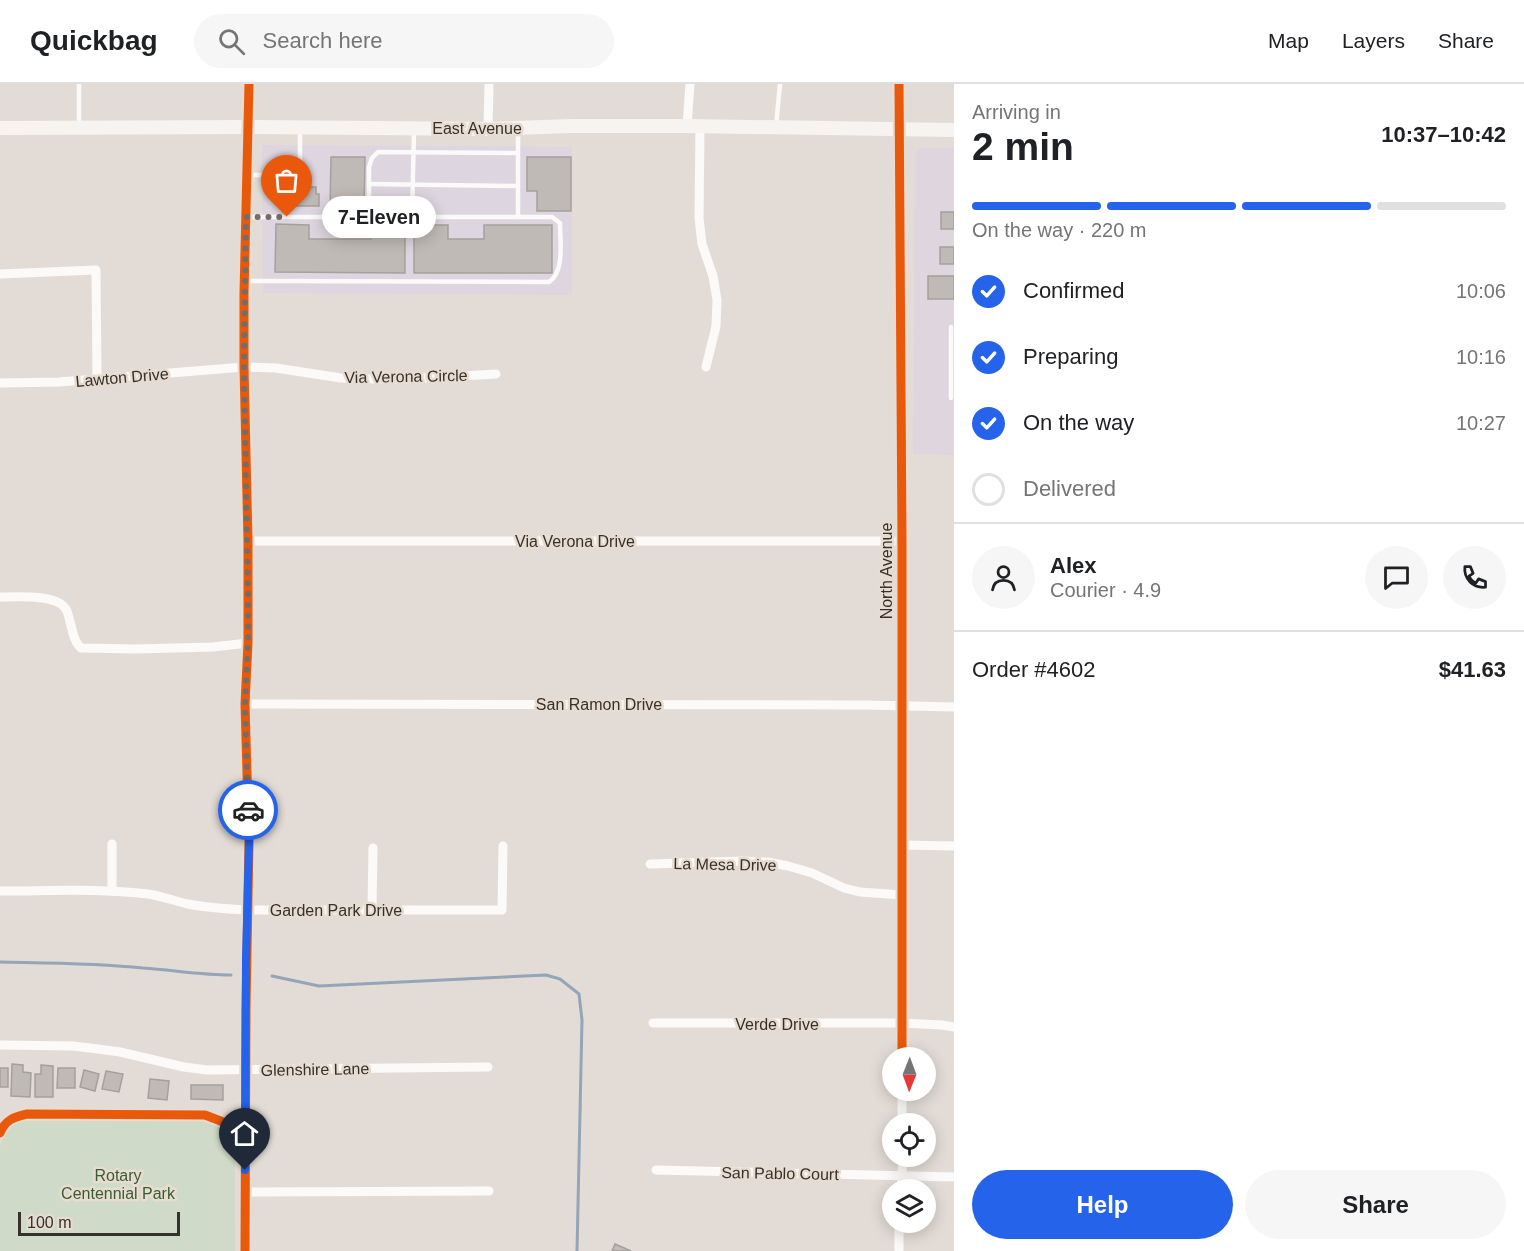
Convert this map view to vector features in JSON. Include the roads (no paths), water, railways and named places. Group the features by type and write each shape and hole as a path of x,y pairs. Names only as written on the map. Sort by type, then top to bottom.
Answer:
{"main road":[{"name":"East Avenue","path":"0,128 488,129 571,126 776,126 954,130"}],"street":[{"path":"245,1251 246,958 249,842 245,704 248,643 248,541 244,281 249,84"},
{"path":"488,129 489,84"},
{"path":"690,84 702,244 713,276 717,300 716,326 706,367"},
{"name":"North Avenue","path":"899,84 902,1047"},
{"path":"0,274 96,270 97,378"},
{"name":"Lawton Drive","path":"0,383 59,382 244,367"},
{"name":"Via Verona Circle","path":"244,367 276,368 341,378 373,380 496,374"},
{"name":"Via Verona Drive","path":"248,541 902,541"},
{"path":"0,597 34,597 60,604 65,608 76,643 81,648 136,649 248,643"},
{"name":"San Ramon Drive","path":"245,704 954,707"},
{"path":"112,844 112,891"},
{"name":"Garden Park Drive","path":"0,891 112,891 149,894 213,908 248,910 502,910 502,846"},
{"path":"902,846 954,846"},
{"path":"372,909 373,848"},
{"name":"La Mesa Drive","path":"650,864 767,862 812,873 844,888 860,892 902,895"},
{"name":"Verde Drive","path":"653,1023 902,1023 954,1027"},
{"name":"Glenshire Lane","path":"0,1045 73,1046 120,1052 207,1070 488,1067"},
{"path":"903,1167 903,1179"},
{"name":"San Pablo Court","path":"656,1170 954,1177"},
{"path":"245,1192 489,1191"},
{"path":"899,1233 899,1251"}],"lane":[{"path":"79,84 79,128"},
{"path":"776,126 780,84"},
{"path":"247,175 300,174 300,127"},
{"path":"412,217 414,128"},
{"path":"518,128 518,217"},
{"path":"369,217 369,167 372,158 378,152 518,153"},
{"path":"369,184 518,186"},
{"path":"244,281 549,282 556,278 559,267 560,223 552,217 246,217"},
{"path":"951,327 951,398"}],"waterway":[{"path":"0,962 108,965 231,975"},
{"path":"272,976 319,986 546,975 560,979 579,994 582,1020 577,1251"}],"place":[{"name":"7-Eleven","path":"287,217"}],"park label":[{"name":"Rotary Centennial Park","path":"118,1184"}]}
